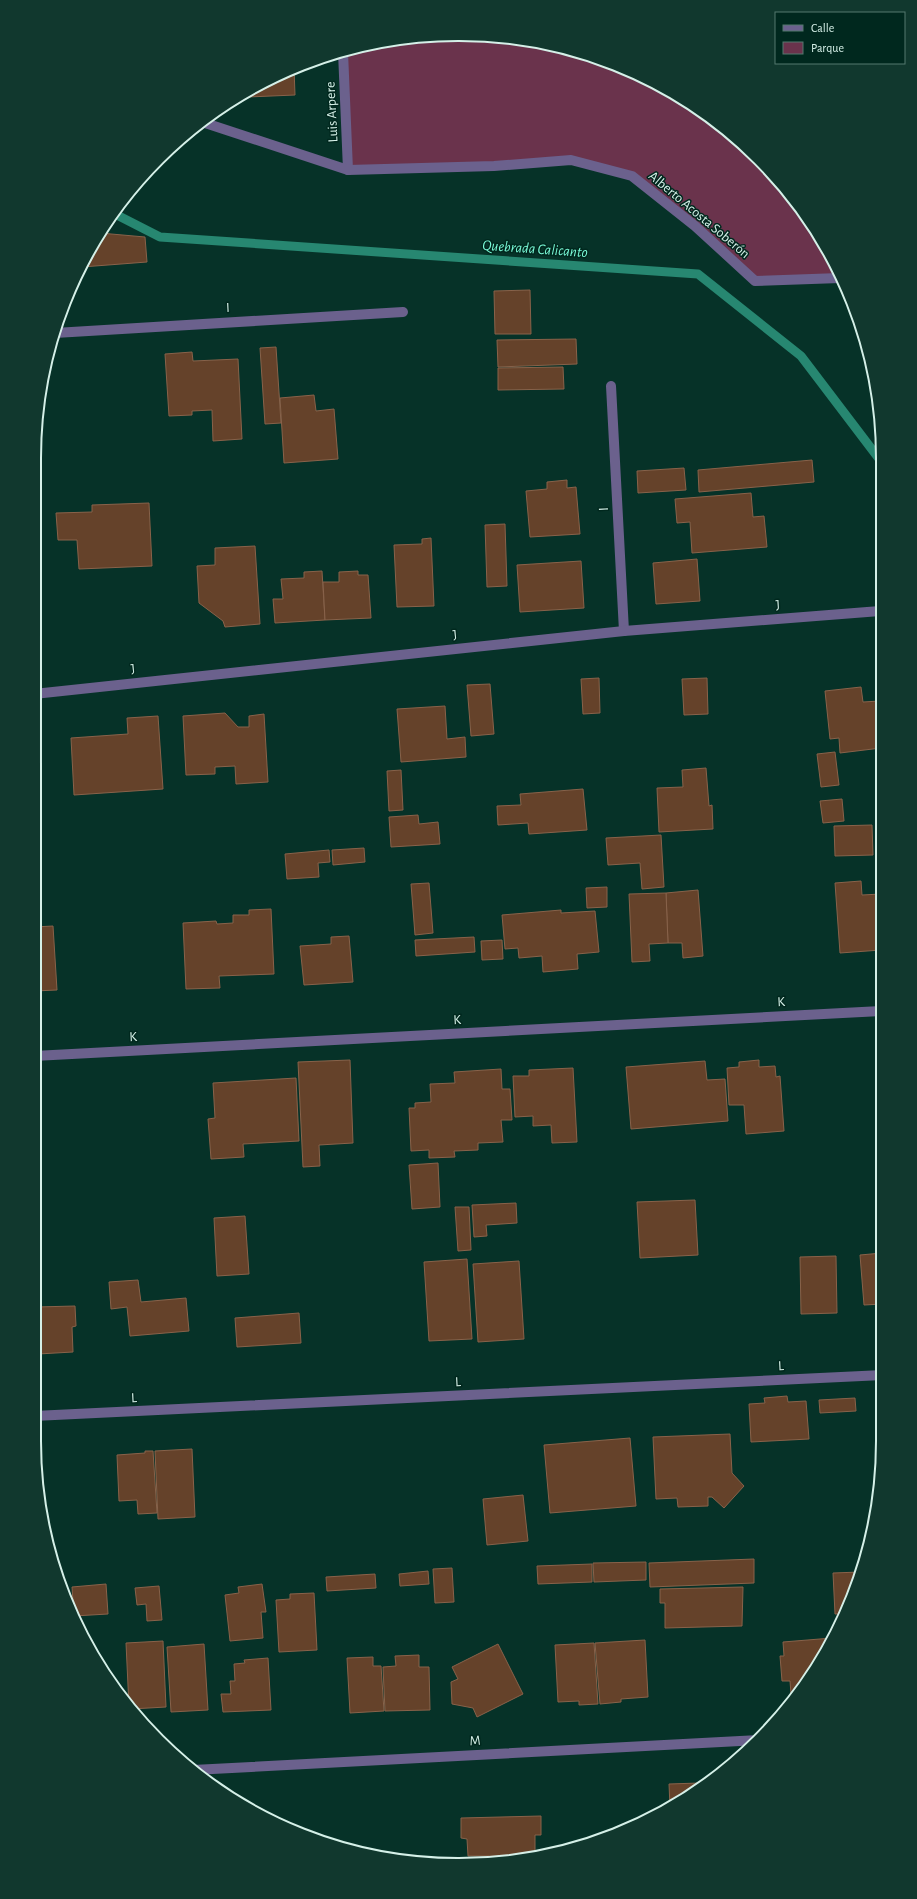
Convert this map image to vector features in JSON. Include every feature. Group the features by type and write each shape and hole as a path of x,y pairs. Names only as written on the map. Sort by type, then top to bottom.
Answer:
{"street":[{"name":"Luis Arpere","path":"343,57 348,170"},
{"name":"Alberto Acosta Soberón","path":"208,124 348,170 494,166 571,160 632,176 695,226 755,281 835,278"},
{"name":"I","path":"60,333 403,312"},
{"name":"I","path":"612,386 624,631"},
{"name":"J","path":"41,693 624,631 876,611"},
{"name":"K","path":"41,1056 876,1011"},
{"name":"L","path":"41,1416 876,1374"},
{"name":"M","path":"201,1770 749,1741"}],"green space":[{"path":"431,42 486,42 540,49 593,63 643,84 690,111 713,127 754,163 790,204 820,250 835,278 755,281 632,176 571,160 348,170 343,57 377,49"}],"building":[{"path":"294,75 295,95 250,97"},
{"path":"107,234 145,237 147,262 88,267"},
{"path":"530,290 531,334 495,334 494,291"},
{"path":"576,339 577,364 498,367 497,340"},
{"path":"276,347 281,423 265,424 260,348"},
{"path":"192,352 193,361 238,359 242,439 213,441 212,410 192,411 192,415 169,416 165,354"},
{"path":"563,367 564,389 498,390 498,368"},
{"path":"314,395 316,411 334,409 338,459 284,463 280,398"},
{"path":"812,460 814,482 699,492 698,470"},
{"path":"684,468 686,490 638,493 637,471"},
{"path":"567,480 567,488 576,487 580,534 530,537 526,491 547,489 547,482"},
{"path":"751,493 753,517 764,516 767,547 692,553 690,522 677,523 675,499"},
{"path":"149,503 152,566 79,569 77,540 58,540 56,513 92,512 92,505"},
{"path":"505,524 507,586 487,587 485,525"},
{"path":"431,538 434,606 397,607 394,545 422,544 422,539"},
{"path":"255,546 260,624 225,627 223,621 199,603 197,566 215,565 215,548"},
{"path":"697,559 700,601 656,604 653,563"},
{"path":"581,561 584,608 520,612 517,565"},
{"path":"322,571 325,620 275,623 273,599 283,599 281,579 304,578 304,572"},
{"path":"358,571 358,575 368,575 371,618 325,620 323,582 339,582 339,572"},
{"path":"599,678 600,713 583,714 581,679"},
{"path":"707,678 708,714 684,715 682,679"},
{"path":"490,684 494,734 471,736 467,685"},
{"path":"861,687 863,702 876,701 876,749 840,753 839,738 830,739 825,691"},
{"path":"445,706 447,739 465,737 466,757 401,762 397,709"},
{"path":"225,713 238,727 249,727 249,716 264,714 268,782 236,784 235,766 215,767 215,774 186,775 183,716"},
{"path":"158,716 163,789 74,795 71,738 128,734 127,718"},
{"path":"835,752 839,785 821,787 817,754"},
{"path":"706,768 709,806 712,805 713,829 659,832 657,788 683,787 682,770"},
{"path":"401,770 403,810 389,811 387,771"},
{"path":"583,789 587,830 529,834 528,823 498,825 497,806 521,805 520,794"},
{"path":"842,799 844,821 823,823 820,801"},
{"path":"418,815 419,824 438,822 440,844 391,847 389,817"},
{"path":"872,825 873,855 835,856 834,826"},
{"path":"661,835 664,887 642,889 640,863 608,865 606,838"},
{"path":"364,848 365,862 333,865 332,850"},
{"path":"329,850 330,862 318,863 319,877 287,879 285,854"},
{"path":"861,881 862,895 876,894 876,950 840,953 835,883"},
{"path":"429,883 433,933 415,935 411,884"},
{"path":"607,887 607,907 587,908 586,888"},
{"path":"698,890 703,956 683,958 682,943 668,943 666,893"},
{"path":"666,893 668,943 649,944 650,961 632,962 629,894"},
{"path":"271,909 274,974 219,976 220,988 186,989 183,923 216,921 217,924 233,923 233,915 249,915 249,910"},
{"path":"561,910 561,913 595,911 599,952 577,954 578,969 543,972 542,956 519,958 518,948 505,949 502,915"},
{"path":"53,926 57,990 41,991 41,927"},
{"path":"349,936 353,982 304,985 300,946 331,944 331,937"},
{"path":"474,937 475,952 416,956 415,940"},
{"path":"502,940 503,959 482,960 481,941"},
{"path":"350,1060 353,1143 319,1145 320,1166 303,1167 298,1062"},
{"path":"759,1060 759,1067 775,1066 776,1077 780,1076 784,1131 746,1134 744,1105 729,1105 727,1068 739,1067 739,1062"},
{"path":"705,1061 707,1080 725,1079 728,1121 631,1129 626,1067"},
{"path":"573,1068 577,1142 552,1143 551,1125 533,1126 533,1116 515,1117 513,1076 529,1076 529,1070"},
{"path":"501,1069 502,1089 510,1089 512,1120 501,1120 503,1142 478,1143 478,1150 454,1151 455,1157 429,1158 429,1150 411,1151 409,1108 415,1108 415,1103 431,1102 430,1084 455,1083 454,1072"},
{"path":"296,1078 299,1141 243,1144 244,1157 211,1159 208,1119 215,1118 213,1083"},
{"path":"438,1163 440,1207 412,1209 409,1165"},
{"path":"695,1200 698,1255 640,1258 637,1202"},
{"path":"516,1203 517,1223 486,1225 487,1236 474,1237 472,1205"},
{"path":"455,1207 469,1207 471,1250 458,1251"},
{"path":"245,1216 249,1274 217,1276 214,1218"},
{"path":"876,1254 876,1304 864,1305 860,1255"},
{"path":"836,1256 837,1313 801,1314 800,1257"},
{"path":"467,1259 472,1339 429,1341 424,1262"},
{"path":"519,1261 524,1339 478,1342 473,1264"},
{"path":"138,1280 141,1302 186,1298 189,1331 130,1336 127,1307 111,1309 109,1282"},
{"path":"75,1306 76,1326 72,1327 73,1352 41,1354 41,1307"},
{"path":"299,1313 301,1343 237,1347 235,1318"},
{"path":"787,1396 788,1402 806,1401 809,1439 751,1442 749,1404 765,1403 764,1398"},
{"path":"855,1398 856,1411 820,1413 819,1400"},
{"path":"730,1434 732,1473 744,1486 724,1508 712,1497 708,1497 708,1506 678,1507 677,1498 656,1499 653,1437"},
{"path":"630,1438 636,1506 550,1513 544,1445"},
{"path":"192,1449 195,1517 158,1519 155,1451"},
{"path":"145,1451 153,1451 157,1513 138,1514 137,1500 119,1501 117,1455 145,1453"},
{"path":"523,1495 528,1541 487,1545 483,1499"},
{"path":"754,1559 754,1583 650,1587 649,1563"},
{"path":"646,1562 646,1580 594,1582 593,1563"},
{"path":"592,1564 592,1582 538,1584 537,1566"},
{"path":"452,1568 454,1602 435,1603 433,1569"},
{"path":"428,1571 429,1584 400,1586 399,1574"},
{"path":"855,1572 838,1614 835,1614 833,1573"},
{"path":"375,1574 376,1588 327,1591 326,1577"},
{"path":"106,1584 108,1614 80,1616 73,1600 72,1587"},
{"path":"262,1584 266,1612 261,1612 263,1638 230,1641 225,1595 239,1593 238,1587"},
{"path":"159,1586 162,1620 147,1621 146,1604 137,1605 135,1588"},
{"path":"743,1587 742,1626 665,1628 665,1603 660,1603 660,1589"},
{"path":"314,1593 317,1650 279,1652 276,1600 290,1599 290,1594"},
{"path":"826,1639 791,1694 790,1681 782,1681 780,1656 784,1656 783,1642"},
{"path":"645,1640 648,1697 621,1699 621,1702 600,1704 595,1643"},
{"path":"163,1641 166,1707 139,1709 129,1697 126,1643"},
{"path":"594,1643 598,1704 579,1705 579,1701 558,1702 555,1645"},
{"path":"204,1644 208,1710 171,1712 167,1647"},
{"path":"498,1644 523,1694 477,1717 473,1708 452,1704 451,1682 458,1679 452,1667"},
{"path":"419,1655 419,1667 429,1667 430,1710 385,1711 383,1667 396,1666 395,1656"},
{"path":"373,1657 373,1666 381,1666 384,1711 350,1713 347,1658"},
{"path":"268,1658 271,1710 223,1712 221,1694 231,1694 230,1681 235,1681 234,1664 245,1663 244,1660"},
{"path":"697,1783 670,1800 669,1784"},
{"path":"541,1816 541,1835 535,1835 535,1851 489,1857 468,1856 467,1839 461,1838 461,1818"}],"waterway":[{"name":"Quebrada Calicanto","path":"119,216 160,237 698,274 801,356 876,455"}]}
